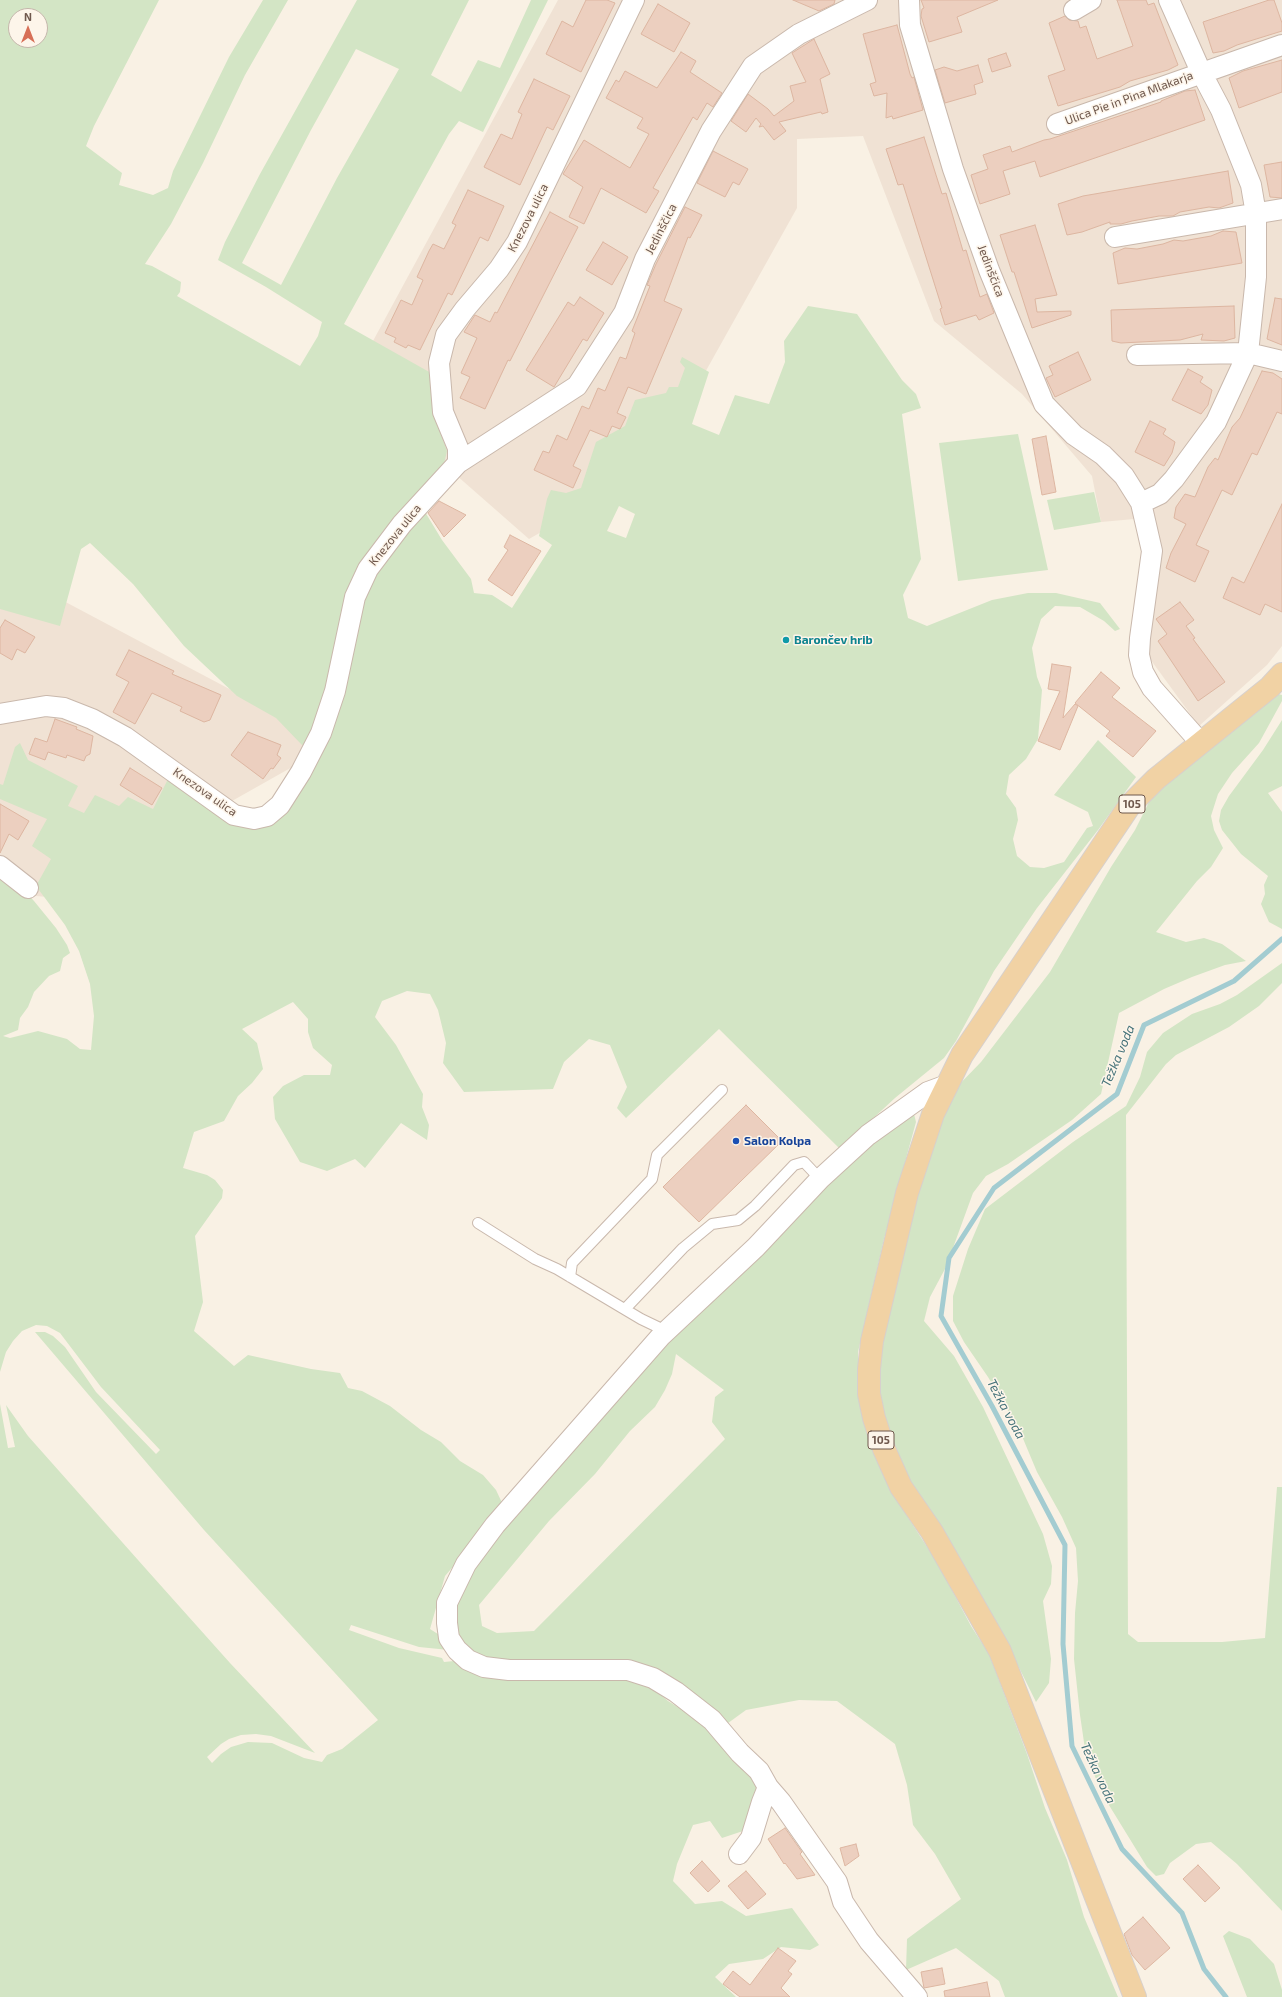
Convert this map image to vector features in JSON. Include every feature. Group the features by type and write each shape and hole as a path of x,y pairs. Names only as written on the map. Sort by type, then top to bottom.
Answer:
{"main road":[{"name":"105","path":"1135,1997 1000,1651 932,1532 901,1487 884,1449 874,1418 869,1394 869,1370 872,1341 907,1192 933,1114 962,1055 1130,805 1156,779 1270,687 1282,674"}],"street":[{"name":"Knezova ulica","path":"0,714 46,706 64,708 85,716 125,737 234,815 254,819 266,816 280,805 301,772 321,733 334,691 355,597 368,569 402,524 458,463 458,448 443,412 439,363 446,335 465,308 499,269 517,242 634,0"},
{"name":"Jedinščica","path":"458,463 577,386 624,313 645,259 711,131 753,66 799,34 867,0"},
{"name":"Jedinščica","path":"909,0 910,25 953,169 990,270 1044,404 1074,435 1103,455 1124,476 1141,503 1152,551 1140,638 1139,655 1143,672 1152,688 1200,742"},
{"path":"1074,10 1091,0"},
{"name":"Ulica Pie in Pina Mlakarja","path":"1141,503 1160,494 1174,479 1216,422 1248,353 1256,277 1256,214 1251,185 1221,110 1201,72 1169,0"},
{"name":"Ulica Pie in Pina Mlakarja","path":"1057,124 1201,72 1282,45"},
{"path":"1115,237 1282,209"},
{"path":"1137,355 1248,353 1282,361"},
{"path":"0,866 28,888"},
{"path":"917,1997 869,1941 843,1902 836,1882 781,1802 768,1787 759,1771 740,1753 712,1720 676,1692 653,1678 628,1670 509,1670 484,1667 468,1660 457,1650 449,1638 447,1603 466,1564 495,1525 666,1331 756,1247 820,1179 868,1136 902,1109 928,1092 947,1084"},
{"path":"739,1854 751,1838 768,1787"}],"lane":[{"path":"570,1277 572,1263 652,1179 657,1155 722,1090"},
{"path":"625,1309 683,1248 712,1224 738,1220 755,1206 794,1165 804,1162 820,1179"},
{"path":"478,1223 535,1259 666,1331"}],"shaded area":[{"path":"558,0 1282,0 1282,646 1267,665 1199,726 1145,652 1145,518 1101,522 1092,476 1022,394 934,321 863,136 797,139 797,208 651,469 529,539 423,446 367,352"},
{"path":"26,581 333,744 60,898 0,893 0,604"}],"green space":[{"path":"0,0 159,0 94,126 86,146 122,173 119,185 153,195 168,188 173,171 229,57 263,0 288,0 245,75 203,163 171,224 145,264 152,266 181,282 180,292 177,296 300,366 318,336 322,322 266,287 218,260 225,242 260,174 357,0 469,0 431,75 461,92 478,60 500,68 531,0 548,0 483,132 459,121 449,134 344,324 431,373 431,397 434,415 447,451 444,464 387,532 308,743 302,745 276,718 237,696 184,646 133,584 90,543 81,549 60,626 0,609","holes":["356,49 399,69 337,178 281,285 242,263 311,130"]},
{"path":"808,306 857,314 902,380 916,394 921,408 902,414 921,559 903,595 908,618 927,626 992,600 1028,593 1056,593 1100,603 1120,629 1115,631 1104,621 1080,607 1055,606 1041,619 1032,648 1037,677 1042,690 1038,739 1026,759 1009,775 1006,794 1016,808 1018,820 1013,839 1017,856 1030,867 1044,868 1064,862 1087,828 1093,826 1088,812 1054,795 1098,740 1136,777 1098,830 1037,908 994,971 956,1041 944,1058 895,1098 840,1149 719,1029 626,1118 617,1108 627,1087 610,1045 589,1039 564,1062 553,1089 464,1092 443,1063 446,1043 438,1010 430,994 407,991 382,1001 375,1017 396,1045 423,1094 422,1107 429,1125 427,1140 401,1123 365,1168 355,1159 327,1171 300,1162 275,1119 273,1097 283,1086 304,1075 330,1075 332,1065 313,1048 308,1032 308,1019 293,1002 242,1029 257,1043 263,1069 252,1083 238,1096 224,1121 194,1132 183,1168 207,1175 215,1180 223,1190 222,1198 195,1236 203,1302 194,1331 234,1366 248,1355 311,1369 340,1373 348,1388 362,1391 390,1406 421,1430 441,1442 460,1461 483,1475 496,1490 504,1507 445,1576 430,1629 441,1636 449,1650 419,1647 351,1625 349,1630 399,1648 442,1658 444,1662 454,1661 470,1672 492,1679 525,1676 627,1678 645,1682 668,1701 708,1726 757,1780 758,1791 743,1831 722,1838 710,1821 693,1825 677,1864 673,1881 695,1904 722,1901 746,1916 792,1908 819,1945 810,1950 781,1947 763,1959 729,1964 715,1977 736,1997 0,1997 0,1404 8,1448 15,1447 6,1405 28,1436 146,1569 230,1663 315,1753 271,1736 256,1734 241,1735 229,1739 221,1744 207,1757 212,1763 231,1747 248,1742 272,1743 304,1758 322,1762 327,1755 342,1749 378,1720 204,1530 35,1332 45,1332 53,1336 65,1347 96,1392 156,1454 160,1450 101,1387 60,1333 47,1326 36,1325 22,1331 6,1352 0,1372 0,871 22,888 34,901 56,928 67,945 70,953 63,958 60,971 49,976 34,992 28,1007 20,1018 18,1030 3,1036 10,1038 38,1031 67,1039 80,1049 91,1050 94,1016 90,984 79,951 65,925 36,886 51,859 32,846 47,819 0,799 0,784 3,785 15,747 20,743 28,760 78,786 68,806 84,813 95,795 119,806 128,797 153,809 169,777 234,825 260,828 288,804 360,598 422,507 442,540 471,579 474,593 492,595 512,608 552,545 539,536 547,499 551,490 566,493 581,488 596,442 625,426 635,400 666,393 669,387 678,387 685,368 680,362 682,357 709,372 692,424 719,435 735,395 769,404 785,362 784,341","holes":["619,506 635,514 626,538 607,531"]},
{"path":"1018,434 1048,570 958,581 939,443"},
{"path":"1094,492 1101,522 1054,530 1047,500"},
{"path":"1278,694 1282,695 1282,701 1259,743 1232,773 1218,794 1211,816 1214,830 1223,848 1211,867 1197,881 1156,932 1186,942 1204,938 1222,944 1246,961 1225,965 1192,977 1164,989 1119,1013 1101,1094 1072,1120 1008,1164 986,1176 973,1193 946,1267 930,1297 924,1321 954,1356 983,1407 1043,1534 1052,1566 1051,1584 1043,1601 1051,1659 1049,1683 1036,1702 996,1621 911,1484 887,1429 879,1388 879,1358 920,1183 951,1093 981,1062 1050,972 1111,867 1135,830 1152,796 1230,731 1255,714"},
{"path":"1282,720 1282,786 1268,793 1282,812 1282,929 1269,922 1261,904 1265,894 1264,885 1268,876 1241,854 1222,830 1219,821 1221,810 1229,796 1263,750"},
{"path":"1282,963 1282,983 1259,1006 1229,1027 1176,1055 1166,1064 1126,1115 1128,1634 1138,1642 1222,1642 1265,1638 1277,1487 1282,1487 1282,1911 1237,1864 1211,1842 1196,1844 1170,1863 1164,1874 1156,1876 1147,1867 1104,1797 1086,1756 1080,1715 1074,1659 1075,1613 1078,1581 1076,1548 1062,1517 1037,1472 1019,1429 988,1377 964,1342 953,1321 953,1296 968,1249 985,1209 1073,1142 1126,1106 1140,1077 1147,1052 1163,1033 1192,1014 1220,1004 1237,995"},
{"path":"914,1114 916,1122 884,1239 858,1352 858,1381 861,1411 873,1450 900,1505 938,1564 971,1626 989,1654 1027,1754 1045,1808 1067,1860 1084,1917 1118,1997 1005,1997 999,1981 956,1948 906,1970 907,1939 961,1899 935,1854 913,1825 907,1785 895,1744 837,1701 799,1700 746,1710 724,1726 663,1675 495,1661 475,1655 454,1632 454,1602 483,1547 661,1344 835,1174 895,1119","holes":["676,1354 724,1390 715,1397 712,1422 725,1439 534,1631 497,1633 482,1626 479,1605 549,1521 595,1474 630,1431 655,1407 672,1374"]},
{"path":"1229,1931 1250,1939 1274,1964 1282,1990 1282,1997 1247,1997 1223,1936"}],"building":[{"path":"586,0 607,0 615,3 581,72 546,54 562,21 573,27"},
{"path":"793,0 835,0 834,4 819,11"},
{"path":"921,0 998,0 957,17 962,32 929,42 921,16 922,9 924,8"},
{"path":"1117,0 1146,0 1148,5 1154,3 1178,65 1168,70 1130,81 1120,87 1058,106 1048,76 1065,70 1049,23 1065,16 1069,20 1078,21 1080,28 1086,26 1097,59 1133,46"},
{"path":"1269,0 1274,0 1282,23 1282,31 1237,45 1224,51 1213,53 1203,22"},
{"path":"658,4 690,23 674,52 641,34"},
{"path":"897,25 910,74 912,78 914,77 923,110 893,119 892,116 886,118 887,93 874,96 870,84 876,82 863,34"},
{"path":"814,39 830,74 820,79 828,112 822,114 821,112 779,122 786,131 774,140 763,126 759,127 761,124 756,118 746,132 731,121 748,94 768,109 774,116 794,101 790,86 806,82 792,53"},
{"path":"681,52 696,61 690,72 722,93 713,107 707,103 697,120 693,117 653,188 659,191 646,213 601,188 584,224 569,217 583,187 563,174 584,140 630,168 649,134 637,128 643,118 606,98 616,80 619,82 625,71 657,88"},
{"path":"1006,53 1011,66 992,72 988,59"},
{"path":"1282,60 1282,92 1239,108 1229,78 1243,71"},
{"path":"978,65 983,82 974,85 976,94 945,103 935,70 944,67 957,71"},
{"path":"534,79 570,96 553,130 547,127 520,185 484,167 501,134 512,139 522,114 518,112"},
{"path":"1195,90 1205,120 1040,177 1035,161 1003,171 1010,194 980,204 971,175 988,169 983,155 1010,146 1012,152 1161,102 1185,91"},
{"path":"924,137 942,194 946,193 963,251 966,250 980,297 987,294 994,313 979,320 976,315 945,325 940,309 942,308 903,184 898,185 886,149"},
{"path":"713,151 748,169 739,185 733,182 725,197 697,183"},
{"path":"1282,162 1282,198 1270,197 1264,165"},
{"path":"1228,171 1233,203 1219,208 1209,207 1180,212 1173,216 1159,216 1121,224 1110,224 1110,222 1082,232 1067,235 1058,204 1083,196"},
{"path":"468,190 504,206 488,241 480,237 452,295 448,293 420,350 408,345 406,348 394,342 396,338 385,333 401,300 412,305 423,280 417,277 429,251 433,244 444,249 456,225 452,223"},
{"path":"685,207 702,215 690,238 688,237 664,301 682,309 646,394 628,387 617,413 626,417 620,429 612,426 607,437 590,430 573,466 581,470 573,488 534,470 543,451 549,453 557,435 567,440 582,406 589,409 598,388 605,391 620,357 626,359 635,333 632,331 650,286 647,285"},
{"path":"550,212 578,227 510,361 508,360 485,409 460,398 470,377 461,373 477,338 464,332 475,315 490,322 495,312 497,313"},
{"path":"1035,225 1057,295 1035,299 1037,312 1071,311 1071,315 1032,328 1000,235"},
{"path":"1223,231 1236,232 1242,263 1118,284 1113,253 1125,248 1137,249 1163,244 1174,240 1183,241 1211,236"},
{"path":"603,242 628,257 612,285 586,270"},
{"path":"580,297 604,313 587,341 583,339 554,387 526,370 568,302 574,306"},
{"path":"1275,298 1282,299 1282,345 1267,339"},
{"path":"1234,306 1235,338 1224,341 1201,340 1203,334 1180,340 1121,343 1112,341 1111,310"},
{"path":"1078,352 1091,380 1055,397 1046,378 1053,375 1049,366"},
{"path":"1188,369 1203,377 1200,382 1212,390 1208,405 1201,414 1172,400"},
{"path":"1262,371 1273,373 1282,379 1282,414 1277,412 1257,455 1252,453 1232,495 1222,490 1196,545 1209,551 1195,582 1166,568 1171,553 1186,524 1174,518 1176,507 1185,494 1195,497 1208,467 1215,458 1218,460 1232,427 1240,418"},
{"path":"1150,421 1166,429 1163,434 1175,442 1172,453 1164,466 1135,452"},
{"path":"1046,436 1056,492 1042,495 1032,439"},
{"path":"439,501 466,515 444,537 428,513"},
{"path":"1282,504 1282,612 1265,604 1260,615 1223,598 1232,577 1244,583"},
{"path":"510,535 541,551 512,596 488,580 508,550 504,547"},
{"path":"1180,602 1194,620 1186,626 1195,638 1193,639 1225,682 1198,701 1158,641 1167,634 1156,619"},
{"path":"5,620 35,637 25,653 17,649 12,660 0,653 0,628"},
{"path":"129,650 174,671 172,674 221,695 210,720 204,722 180,711 182,707 152,693 135,724 113,712 129,682 116,675"},
{"path":"1052,664 1071,667 1063,718 1075,704 1078,706 1060,750 1038,741 1060,691 1048,689"},
{"path":"1101,672 1120,688 1112,697 1156,731 1133,757 1106,736 1110,731 1075,703"},
{"path":"55,719 77,727 76,729 93,736 90,754 86,756 84,761 67,755 66,758 48,752 45,760 29,754 35,738 47,742"},
{"path":"248,732 281,745 277,755 281,758 263,779 231,755"},
{"path":"130,768 162,788 152,805 120,785"},
{"path":"0,804 29,821 18,840 9,834 0,853"},
{"path":"746,1105 782,1141 699,1222 663,1187"},
{"path":"785,1828 802,1852 800,1854 815,1875 797,1879 785,1863 784,1864 768,1839"},
{"path":"856,1844 859,1856 845,1866 840,1848"},
{"path":"702,1861 720,1881 708,1892 690,1873"},
{"path":"1198,1865 1220,1888 1205,1902 1183,1879"},
{"path":"746,1871 766,1894 748,1909 728,1886"},
{"path":"1143,1917 1170,1948 1145,1970 1132,1955 1124,1934"},
{"path":"778,1948 796,1961 788,1971 792,1974 781,1988 790,1997 740,1997 723,1984 733,1971 750,1985"},
{"path":"942,1968 945,1984 924,1988 921,1972"},
{"path":"987,1982 990,1997 945,1997 944,1991"}],"waterway":[{"name":"Težka voda","path":"1226,1997 1204,1969 1182,1913 1122,1849 1072,1746 1063,1644 1065,1545 992,1406 941,1316 949,1258 994,1188 1117,1094 1144,1025 1234,981 1282,939"}],"place":[{"name":"Barončev hrib","path":"786,640"},
{"name":"Salon Kolpa","path":"736,1141"}]}
